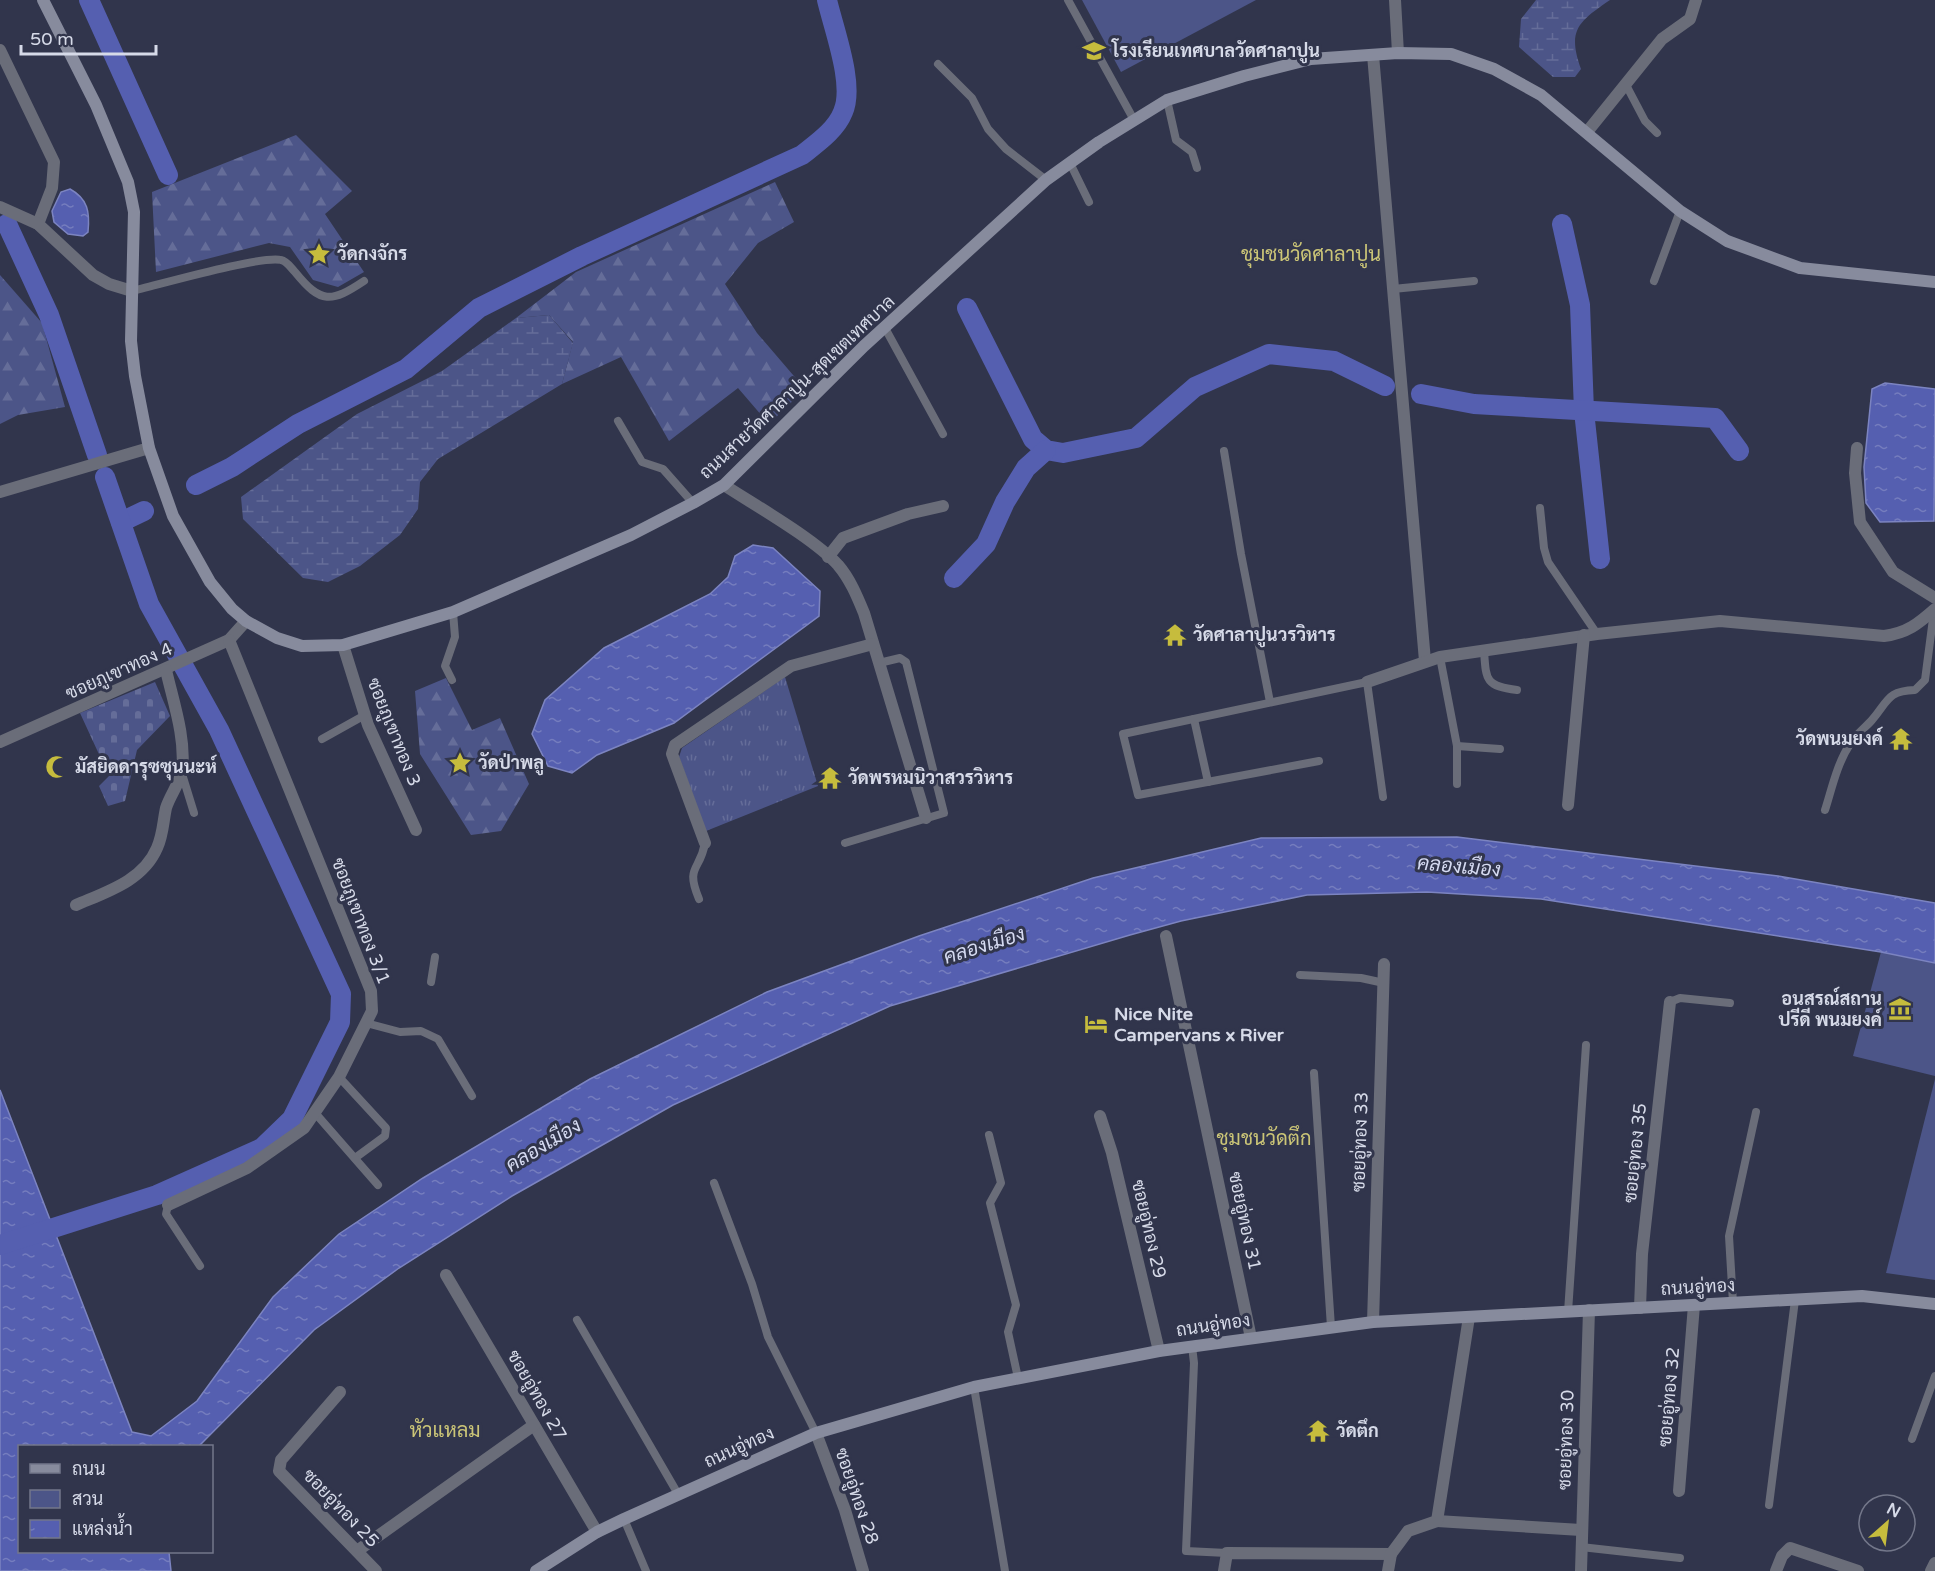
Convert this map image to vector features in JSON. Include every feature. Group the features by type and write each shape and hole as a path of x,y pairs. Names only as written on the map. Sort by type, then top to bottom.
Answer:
{"street":[{"name":"ถนนสายวัดศาลาปูน-สุดเขตเทศบาล","path":"43,0 96,105 128,182 134,212 131,341 135,376 149,448 173,516 198,563 221,597 246,621 277,638 302,646 343,645 453,612 631,535 724,485 885,328 1046,180 1167,100 1244,76 1311,59 1398,53 1451,54 1494,69 1540,95 1680,211 1727,241 1800,268 1935,282"},
{"path":"1395,0 1398,53"},
{"path":"1587,132 1662,39 1690,20 1696,0"},
{"path":"0,50 54,162 52,188 38,224"},
{"path":"1373,55 1425,661"},
{"path":"0,207 38,224 93,274 109,284 132,291"},
{"path":"0,492 149,448"},
{"path":"1857,448 1855,484 1860,522 1880,556 1893,572 1935,598"},
{"path":"724,485 828,556 837,564 852,585 873,644 926,818"},
{"path":"828,556 843,538 908,514 942,506"},
{"path":"1367,682 1440,657 1590,634 1720,621 1884,636 1899,634 1914,628 1935,609"},
{"name":"ซอยภูเขาทอง 4","path":"0,742 229,640 246,621"},
{"path":"1568,805 1590,634"},
{"name":"ซอยภูเขาทอง 3/1","path":"168,1205 247,1168 304,1128 316,1114 339,1077 372,1011 370,991 229,640"},
{"path":"705,843 672,754 675,745 791,666 873,644"},
{"name":"ซอยภูเขาทอง 3","path":"343,645 365,715 416,830"},
{"path":"76,904 124,884 146,865 156,851 166,808 182,773 178,726 168,669"},
{"name":"ซอยอู่ทอง 31","path":"1166,936 1251,1338"},
{"name":"ซอยอู่ทอง 33","path":"1373,1322 1384,964"},
{"name":"ซอยอู่ทอง 35","path":"1641,1308 1642,1254 1670,1002"},
{"name":"ซอยอู่ทอง 29","path":"1100,1116 1112,1153 1159,1351"},
{"name":"ซอยอู่ทอง 27","path":"446,1275 597,1532"},
{"name":"ถนนอู่ทอง","path":"536,1571 597,1532 816,1433 974,1387 1159,1351 1373,1322 1862,1296 1935,1304"},
{"name":"ซอยอู่ทอง 32","path":"1679,1491 1694,1305"},
{"name":"ซอยอู่ทอง 30","path":"1581,1571 1588,1310"},
{"path":"1437,1521 1469,1317"},
{"name":"ซอยอู่ทอง 25","path":"340,1392 281,1460 279,1470 376,1571"},
{"path":"357,1551 534,1425"},
{"name":"ซอยอู่ทอง 28","path":"816,1433 845,1510 863,1571"},
{"path":"1388,1571 1391,1554 1408,1531 1437,1521 1581,1530"},
{"path":"1776,1571 1782,1556 1790,1548 1858,1571"},
{"path":"1224,1571 1227,1553 1391,1554"},
{"path":"1931,1571 1935,1563"}],"lane":[{"path":"1068,0 1134,120"},
{"path":"938,64 972,98 988,129 1000,142 1046,180"},
{"path":"1625,83 1644,121 1658,133"},
{"path":"1167,100 1176,140 1192,152 1197,168"},
{"path":"1070,163 1089,202"},
{"path":"1654,281 1680,211"},
{"path":"132,291 258,261 281,260 289,265 306,285 322,296 340,297 364,282"},
{"path":"1393,289 1474,281"},
{"path":"885,328 943,435"},
{"path":"618,421 642,462 663,469 693,503"},
{"path":"1224,450 1240,554 1270,702"},
{"path":"1540,508 1544,548 1548,562 1590,634"},
{"path":"1825,810 1837,771 1850,744 1872,720 1886,699 1897,691 1915,690 1925,680 1935,609"},
{"path":"452,680 445,666 455,637 453,612"},
{"path":"1484,650 1486,674 1490,683 1498,688 1517,690"},
{"path":"1440,657 1457,746 1458,784"},
{"path":"845,843 944,813 906,662 900,658 879,663"},
{"path":"1319,761 1138,795 1123,734 1367,682 1383,797"},
{"path":"322,739 365,715"},
{"path":"1194,719 1208,782"},
{"path":"1457,746 1500,749"},
{"path":"182,773 194,813"},
{"path":"699,899 692,881 692,872 705,843"},
{"path":"431,982 435,957"},
{"path":"1300,975 1360,978 1384,983"},
{"path":"1670,1002 1680,998 1730,1003"},
{"path":"366,1023 400,1032 421,1031 438,1039 472,1096"},
{"path":"1568,1312 1586,1045"},
{"path":"1314,1073 1331,1327"},
{"path":"339,1077 386,1128 385,1136 355,1158"},
{"path":"1732,1303 1730,1236 1756,1112"},
{"path":"316,1114 378,1185"},
{"path":"989,1135 1001,1183 990,1203 1016,1305 1008,1332 1018,1378"},
{"path":"714,1183 752,1284 768,1337 816,1433"},
{"path":"168,1205 166,1214 200,1266"},
{"path":"1769,1505 1795,1300"},
{"path":"577,1320 678,1494"},
{"path":"1192,1346 1194,1363 1186,1551 1227,1553"},
{"path":"1912,1439 1935,1376"},
{"path":"974,1387 1005,1571"},
{"path":"624,1519 646,1571"},
{"path":"1581,1546 1680,1558"}],"green space":[{"path":"1082,0 1256,0 1121,72"},
{"path":"1536,0 1610,0 1583,21 1578,28 1575,45 1581,69 1575,77 1553,77 1519,47 1521,19"},
{"path":"296,135 352,191 325,214 364,272 338,287 313,280 290,247 269,243 156,272 152,192"},
{"path":"775,182 794,222 758,243 725,284 757,333 805,389 769,424 738,388 669,441 621,357 562,384 573,342 549,315 516,318 576,272"},
{"path":"0,275 42,323 65,407 18,415 0,424"},
{"path":"549,315 573,343 562,384 438,459 420,482 418,509 400,535 360,566 328,582 303,578 243,519 241,497 357,414 442,371 516,318"},
{"path":"785,677 818,786 706,831 679,757 682,748"},
{"path":"446,678 472,730 500,718 529,784 501,831 471,835 420,754 415,691"},
{"path":"155,682 170,716 137,750 125,801 108,806 99,786 109,776 80,713"},
{"name":"อนุสรณ์สถาน ปรีดี พนมยงค์","path":"1881,952 1935,963 1935,1076 1853,1056"},
{"path":"1935,1079 1935,1280 1886,1273"}],"water":[{"path":"70,189 81,197 86,207 89,218 88,232 83,236 68,234 54,222 52,211 61,192"},
{"path":"1885,383 1935,389 1934,521 1880,522 1866,503 1864,467 1872,389"},
{"path":"753,545 773,548 820,591 819,616 674,723 597,755 572,773 548,766 532,734 545,700 604,648 710,594 728,577 735,556"},
{"name":"คลองเมือง","path":"1457,837 1778,876 1935,903 1935,963 1881,952 1541,899 1427,892 1307,895 1181,921 890,1006 673,1105 512,1196 399,1268 314,1330 200,1445 18,1445 18,1553 169,1553 171,1571 0,1571 0,1090 132,1432 151,1436 197,1401 273,1297 339,1234 423,1178 590,1079 767,992 919,936 1093,878 1261,838"}],"waterway":[{"path":"89,0 168,175"},
{"path":"196,485 232,467 298,424 406,369 479,308 582,256 802,155 836,125 846,101 845,73 827,0"},
{"path":"7,224 49,315 97,455"},
{"path":"1562,224 1580,305 1584,411 1600,559"},
{"path":"967,308 1033,439 1046,450 1063,453 1136,438 1195,387 1269,354 1334,361 1385,386"},
{"path":"1421,394 1474,404 1715,418 1739,451"},
{"path":"954,578 986,544 1005,502 1026,468 1046,450"},
{"path":"0,1245 157,1195 262,1148 292,1119 340,1022 341,994 219,730 149,604 105,477"},
{"path":"121,522 144,511"}],"place":[{"name":"โรงเรียนเทศบาลวัดศาลาปูน","path":"1094,51"},
{"name":"วัดกงจักร","path":"319,254"},
{"name":"วัดศาลาปูนวรวิหาร","path":"1175,635"},
{"name":"วัดพนมยงค์","path":"1901,739"},
{"name":"วัดป่าพลู","path":"460,763"},
{"name":"มัสยิดดารุซซุนนะห์","path":"57,767"},
{"name":"วัดพรหมนิวาสวรวิหาร","path":"830,778"},
{"name":"อนุสรณ์สถาน ปรีดี พนมยงค์","path":"1900,1009"},
{"name":"Nice Nite Campervans x River","path":"1096,1024"},
{"name":"วัดตึก","path":"1318,1431"}],"district":[{"name":"ชุมชนวัดศาลาปูน","path":"1311,254"},
{"name":"ชุมชนวัดตึก","path":"1264,1138"},
{"name":"หัวแหลม","path":"445,1430"}]}
